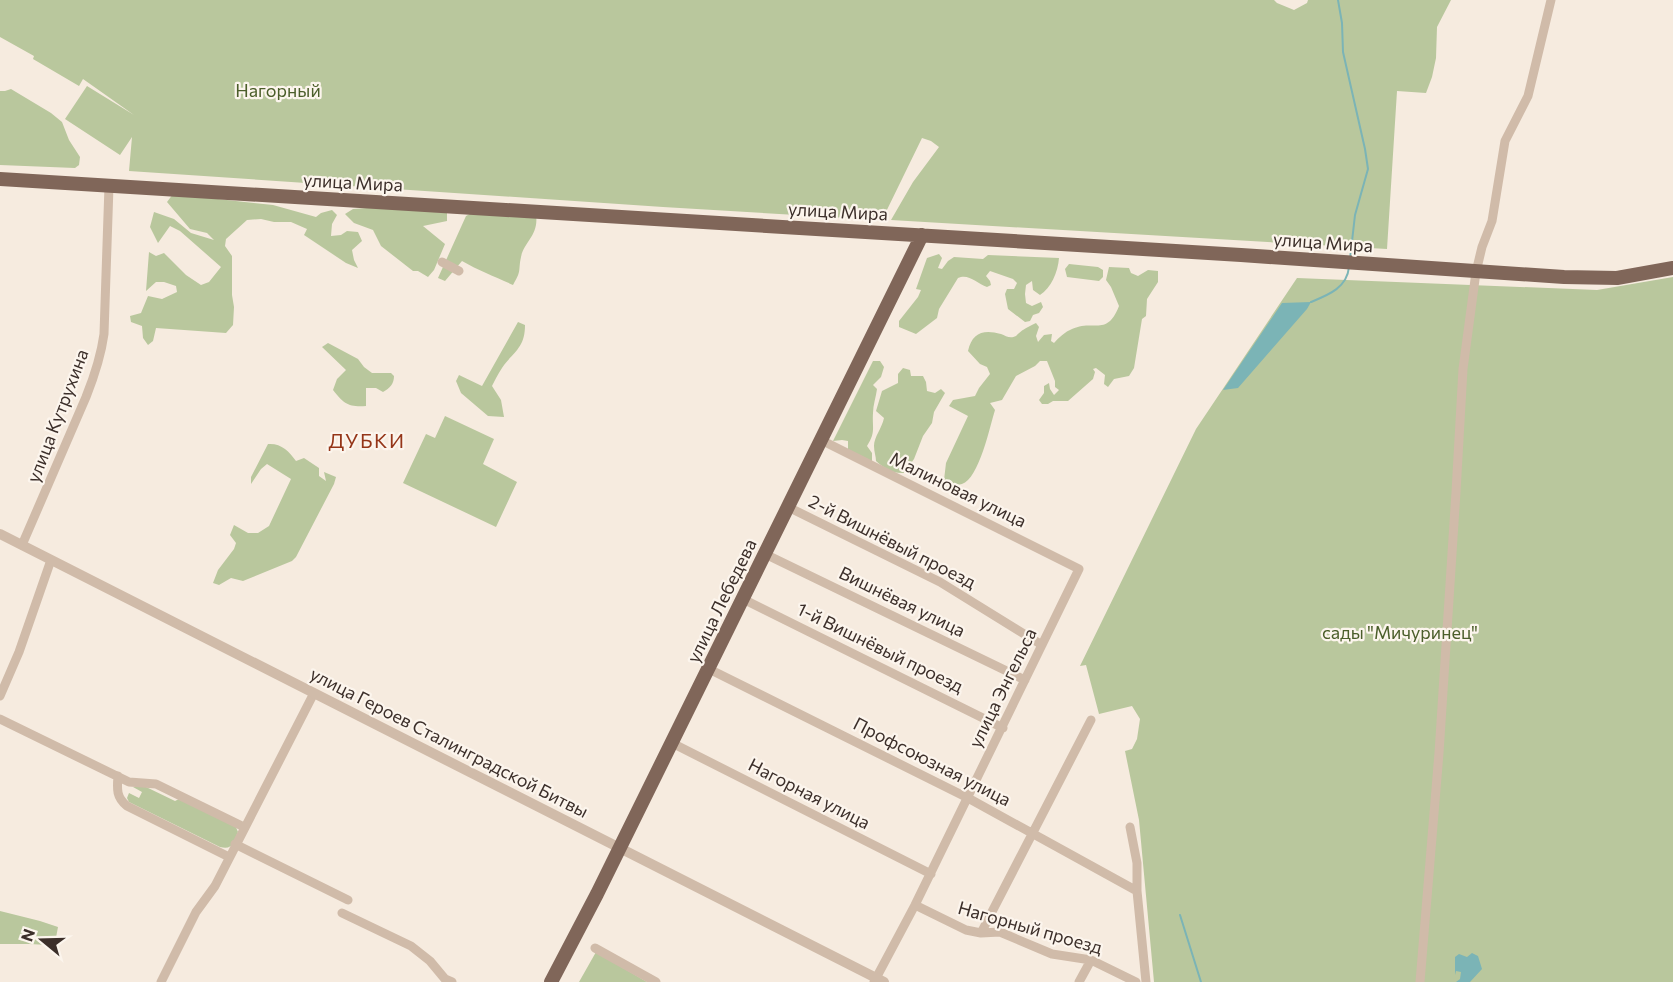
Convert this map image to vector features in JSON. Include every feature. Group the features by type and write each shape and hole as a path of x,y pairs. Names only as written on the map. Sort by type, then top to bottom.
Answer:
{"main road":[{"name":"улица Мира","path":"0,179 1241,255 1476,272 1617,278 1673,268"},
{"name":"улица Лебедева","path":"551,982 620,848 922,236"}],"street":[{"path":"1420,982 1438,764 1463,369 1476,272 1492,221 1505,141 1528,96 1551,0"},
{"name":"улица Кутрухина","path":"22,545 86,398 102,349 109,186"},
{"path":"442,262 459,271"},
{"name":"Малиновая улица","path":"821,440 1079,569"},
{"name":"2-й Вишнёвый проезд","path":"788,507 940,582 1042,645"},
{"name":"улица Героев Сталинградской Битвы","path":"0,534 878,981"},
{"name":"Вишнёвая улица","path":"765,554 1025,680"},
{"path":"0,696 19,652 51,560"},
{"name":"улица Энгельса","path":"878,981 1079,569"},
{"name":"1-й Вишнёвый проезд","path":"743,598 1003,728"},
{"name":"Профсоюзная улица","path":"709,669 968,798 1137,891"},
{"path":"161,982 196,912 215,886 314,693"},
{"path":"0,719 129,782 156,784 244,827"},
{"path":"981,933 1091,720"},
{"name":"Нагорная улица","path":"672,743 931,874"},
{"path":"118,776 119,798 127,806 229,857"},
{"path":"1130,827 1137,863 1137,891 1146,982"},
{"path":"235,844 348,900"},
{"name":"Нагорный проезд","path":"915,905 966,930 981,933 1000,932 1052,954 1091,960 1136,982"},
{"path":"342,913 411,946 430,961 445,979 452,982"},
{"path":"595,948 656,982"},
{"path":"1079,982 1091,960"}],"green space":[{"name":"Нагорный","path":"0,0 1274,0 1294,10 1307,3 1308,0 1451,0 1437,27 1436,58 1426,93 1397,91 1387,249 891,220 913,182 939,147 922,138 882,220 129,171 132,137 120,155 65,119 87,86 134,115 83,79 79,86 0,37"},
{"path":"11,89 62,122 69,140 80,157 79,165 75,168 0,165 0,91"},
{"path":"173,194 273,205 316,217 332,210 337,215 332,224 331,236 341,235 347,231 358,232 362,241 352,250 358,268 346,263 304,235 307,229 291,222 247,220 226,239 225,246 232,256 233,325 226,333 156,328 153,341 148,345 143,338 142,326 131,322 130,316 141,313 148,296 162,299 177,292 176,286 164,282 156,282 146,291 149,252 156,256 164,253 186,275 201,285 209,282 221,267 180,231 170,226 158,243 150,227 154,212 174,219 191,233 214,240 207,233 190,229 167,202"},
{"path":"380,207 447,213 447,221 423,226 445,244 434,270 428,277 418,271 413,271 381,246 373,230 354,223 345,214 353,209"},
{"path":"480,209 536,215 535,228 521,257 519,273 513,285 462,261 445,281 438,278 466,216"},
{"path":"939,254 942,258 938,268 942,269 954,257 983,259 988,255 1059,258 1053,279 1044,292 1040,295 1033,290 1032,281 1026,285 1026,303 1032,306 1041,302 1043,307 1039,313 1033,315 1030,321 1025,322 1008,309 1005,294 1007,289 1014,289 1017,283 1013,279 990,271 986,276 991,285 987,287 969,278 958,278 939,309 937,318 916,334 899,327 899,321 921,290 916,289 927,258"},
{"path":"1069,264 1098,267 1103,270 1103,277 1099,281 1067,277 1065,269"},
{"path":"1109,267 1129,268 1131,273 1138,276 1148,270 1158,271 1158,282 1147,299 1146,316 1142,319 1134,368 1129,376 1114,379 1108,387 1104,384 1105,375 1096,368 1093,369 1095,372 1093,379 1068,401 1042,404 1039,400 1044,393 1044,386 1049,383 1054,395 1059,390 1055,387 1047,361 1040,361 1016,376 1002,400 990,403 995,410 974,473 962,484 957,485 944,480 946,463 968,416 949,406 953,400 975,396 990,374 987,367 980,364 968,351 975,336 989,332 1014,337 1036,323 1039,327 1036,336 1038,342 1044,335 1052,334 1051,341 1054,343 1062,335 1080,326 1105,324 1110,321 1119,306 1106,280"},
{"name":"сады \"Мичуринец\"","path":"1673,277 1673,982 1154,982 1139,820 1125,751 1132,749 1137,739 1140,719 1132,706 1099,714 1086,665 1080,666 1196,429 1297,278 1597,290"},
{"path":"518,322 525,325 521,344 502,368 492,386 501,400 504,417 488,416 461,393 456,381 459,375 482,386"},
{"path":"328,343 358,359 372,373 391,373 394,376 391,386 383,392 376,388 366,388 366,406 355,406 344,401 333,390 337,379 346,370 322,347"},
{"path":"873,361 880,361 884,367 881,377 873,385 877,389 873,410 873,430 867,446 872,453 872,463 848,449 848,441 833,441"},
{"path":"903,368 910,370 911,376 923,376 927,391 935,393 941,389 945,393 934,412 932,423 923,436 914,459 904,473 896,473 876,461 875,439 884,418 876,411 882,391 898,383 898,374"},
{"path":"445,416 494,439 483,464 517,482 496,527 403,483 426,434 435,438"},
{"path":"268,444 284,448 296,461 304,458 319,468 319,476 326,481 324,472 336,477 334,484 292,561 243,581 231,578 219,585 213,583 218,570 234,549 236,543 230,535 234,525 248,533 258,533 269,526 291,479 267,464 251,484 251,477"},
{"path":"144,786 175,801 181,798 235,825 238,832 232,845 220,847 129,802 127,798 129,793 139,798 142,792 133,787"},
{"path":"0,911 58,927 55,943 49,945 0,944"},
{"path":"596,952 647,982 579,982"}],"water":[{"path":"1311,302 1238,388 1223,390 1282,303"},
{"path":"1472,953 1478,956 1482,969 1470,982 1456,982 1460,979 1461,972 1456,971 1455,975 1455,957 1459,954 1467,957"}],"waterway":[{"path":"1338,0 1343,52 1368,169 1355,215 1350,259"},
{"path":"1311,302 1336,290 1345,280 1349,267"},
{"path":"1180,915 1201,982"}],"district":[{"name":"ДУБКИ","path":"367,441"}]}
